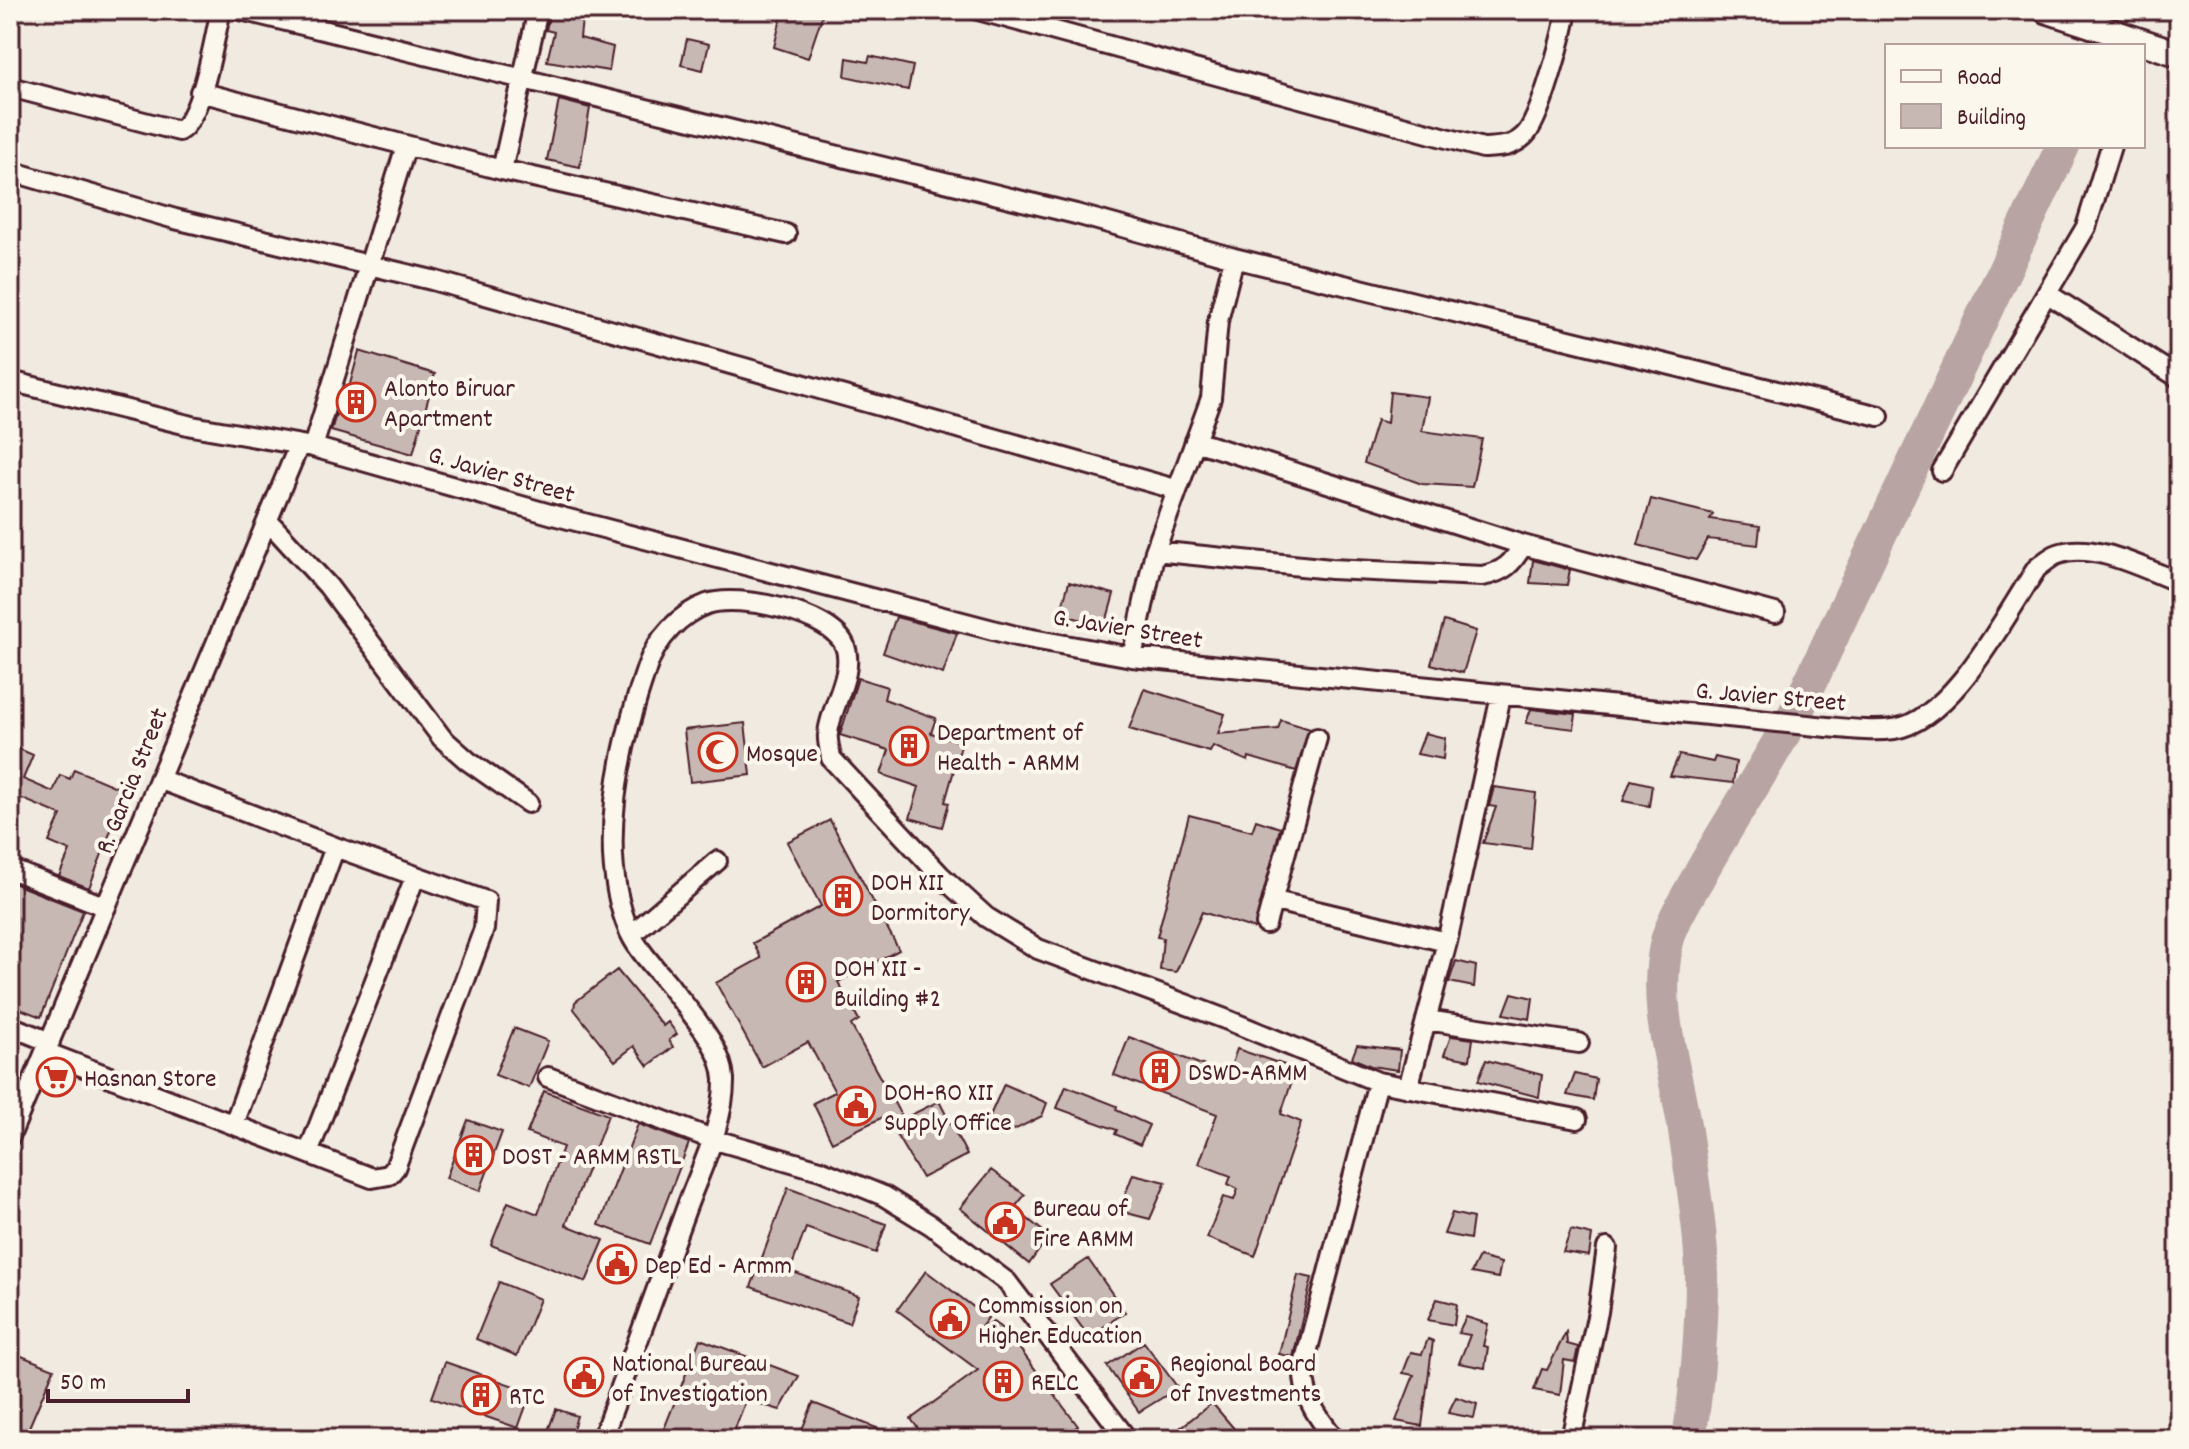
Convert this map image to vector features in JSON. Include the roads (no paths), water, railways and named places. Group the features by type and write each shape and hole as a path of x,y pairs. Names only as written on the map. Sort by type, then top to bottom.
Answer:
{"main road":[{"path":"2046,10 2133,36 2179,54"}],"street":[{"path":"10,87 173,132 186,127 200,92 221,10"},
{"path":"241,10 1076,214 1234,258 1879,416"},
{"path":"502,170 538,10"},
{"path":"978,10 1483,148 1510,147 1527,134 1541,103 1567,10"},
{"path":"200,92 502,170 786,234"},
{"name":"R. Garcia Street","path":"10,1136 223,620 306,446 371,266 406,146"},
{"path":"1942,471 2086,227 2107,169 2111,148"},
{"path":"10,171 175,219 432,280 1175,489"},
{"path":"1132,657 1155,551 1175,489 1211,398 1218,321 1234,258"},
{"path":"2048,294 2179,378"},
{"name":"G. Javier Street","path":"10,381 192,426 306,446 557,516 1016,636 1132,657 1827,727 1895,729 1934,712 1954,693 2037,568 2057,554 2076,551 2101,554 2179,582"},
{"path":"1195,441 1523,545 1775,613"},
{"path":"269,522 328,586 442,738 468,761 528,803"},
{"path":"1155,551 1331,569 1482,576 1501,572 1514,562 1523,545"},
{"path":"602,1439 712,1139 722,1100 722,1066 703,1030 631,935 614,877 611,827 630,735 656,645 692,612 710,603 731,602 794,611 837,634 847,657 827,735 831,758 940,875 986,917 1038,949 1225,1019 1378,1082 1577,1119"},
{"path":"1408,1088 1447,942 1501,696"},
{"path":"1266,924 1275,901 1317,738"},
{"path":"10,1026 48,1047 352,1171 380,1178 395,1168 484,929 488,908 481,897 415,877 159,779"},
{"path":"234,1124 335,847"},
{"path":"631,935 717,861"},
{"path":"10,869 106,907"},
{"path":"309,1151 415,877"},
{"path":"1275,901 1447,942"},
{"path":"1426,1020 1579,1043"},
{"path":"548,1077 712,1139 820,1170 884,1196 972,1252 1007,1282 1035,1314 1127,1439"},
{"path":"1335,1439 1308,1402 1303,1387 1304,1364 1378,1082"},
{"path":"1571,1439 1598,1312 1607,1248"}],"waterway":[{"path":"2103,44 2115,10"},
{"path":"1689,1439 1700,1337 1701,1258 1685,1131 1664,1016 1663,970 1668,937 1712,852 1801,702 2062,148"}],"place":[{"name":"Alonto Biruar Apartment","path":"356,402"},
{"name":"Department of Health - ARMM","path":"909,746"},
{"name":"Mosque","path":"718,752"},
{"name":"DOH XII Dormitory","path":"843,896"},
{"name":"DOH XII - Building #2","path":"806,982"},
{"name":"DSWD-ARMM","path":"1160,1071"},
{"name":"Hasnan Store","path":"56,1077"},
{"name":"DOH-RO XII Supply Office","path":"856,1106"},
{"name":"DOST - ARMM RSTL","path":"474,1155"},
{"name":"Bureau of Fire ARMM","path":"1005,1222"},
{"name":"Dep Ed - Armm","path":"617,1264"},
{"name":"Commission on Higher Education","path":"950,1319"},
{"name":"National Bureau of Investigation","path":"584,1377"},
{"name":"Regional Board of Investments","path":"1142,1377"},
{"name":"RELC","path":"1003,1381"},
{"name":"RTC","path":"481,1395"}]}
